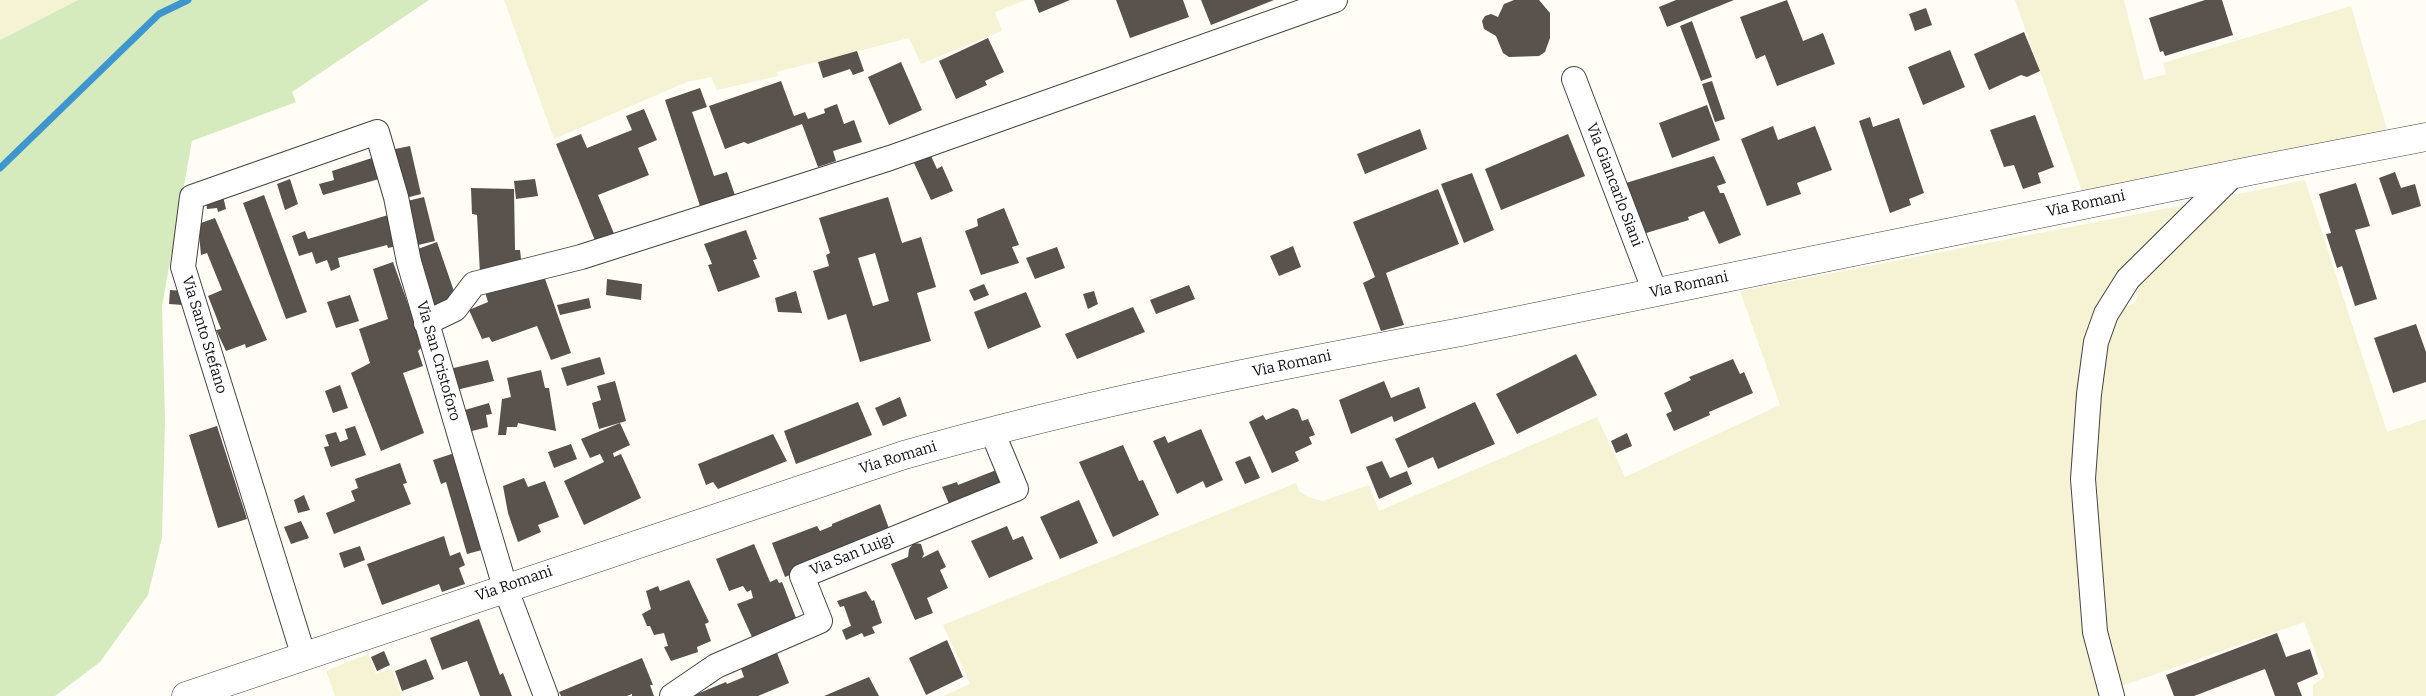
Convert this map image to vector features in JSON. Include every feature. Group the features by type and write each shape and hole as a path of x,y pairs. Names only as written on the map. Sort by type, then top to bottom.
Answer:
{"street":[{"path":"426,323 455,309 474,284 582,257 881,161 1335,0"},
{"name":"Via Giancarlo Siani","path":"1574,79 1655,292"},
{"name":"Via San Cristoforo","path":"377,132 396,197 409,262 426,323 505,587 546,696"},
{"name":"Via Santo Stefano","path":"304,657 183,267 192,197 377,132"},
{"name":"Via Romani","path":"186,696 505,587 904,455 992,431 1336,355 2426,137"},
{"path":"2112,696 2095,632 2083,479 2089,394 2096,342 2106,314 2128,279 2234,174"},
{"name":"Via San Luigi","path":"672,696 716,666 820,621 802,576 1016,489 992,431"}],"shaded area":[{"path":"0,0 78,0 0,40"},
{"path":"504,0 1026,0 995,12 1002,31 921,64 909,38 777,72 778,76 717,90 711,77 687,82 554,139"},
{"path":"2015,0 2124,0 2144,80 2166,74 2163,63 2351,6 2388,133 2083,194"},
{"path":"2305,180 2387,432 2426,419 2426,696 2313,696 2313,685 2325,677 2304,622 2116,688 2112,678 2089,477 2110,321 2117,310 2135,303 2138,295 2137,283 2220,201 2239,194"},
{"path":"2184,205 2185,216 2089,347 2101,696 943,696 970,684 943,625 1296,483 1299,491 1308,497 1322,501 1369,485 1379,511 1597,417 1625,477 1780,405 1740,291"},
{"path":"368,654 376,674 392,668 402,696 335,696 326,671"}],"green space":[{"path":"78,0 429,0 292,92 296,102 192,141 162,306 165,421 162,537 148,595 100,662 55,696 0,696 0,40"}],"building":[{"path":"1034,0 1070,0 1039,13"},
{"path":"1116,0 1183,0 1189,17 1130,38"},
{"path":"1201,0 1274,0 1211,25"},
{"path":"1514,0 1539,0 1550,13 1550,38 1545,52 1539,56 1509,57 1503,53 1496,36 1484,29 1482,21 1485,16 1491,14 1498,17 1504,4"},
{"path":"1676,0 1734,0 1667,27 1659,7"},
{"path":"1787,0 1803,41 1823,33 1835,64 1777,86 1765,55 1756,59 1740,17"},
{"path":"2205,0 2222,0 2233,35 2165,56 2163,51 2160,52 2149,18"},
{"path":"1926,8 1932,25 1915,31 1909,14"},
{"path":"1692,21 1712,77 1701,81 1680,26"},
{"path":"2024,32 2040,71 2027,77 2021,75 1989,90 1974,54"},
{"path":"988,38 1004,72 985,81 987,85 956,99 939,61"},
{"path":"1950,50 1965,87 1923,105 1908,67"},
{"path":"857,51 864,71 853,75 850,69 823,78 818,62"},
{"path":"901,62 922,110 889,125 868,77"},
{"path":"781,81 794,116 805,112 808,119 825,113 824,109 837,104 844,124 854,120 862,142 833,151 836,161 818,167 802,124 748,144 744,142 725,149 709,106"},
{"path":"1712,81 1725,119 1715,122 1702,84"},
{"path":"700,88 707,107 692,112 714,176 727,172 737,201 702,212 665,100"},
{"path":"1707,105 1720,140 1672,158 1659,123"},
{"path":"644,109 657,140 638,148 649,175 598,195 615,236 596,243 556,144 581,134 587,148 632,130 626,116"},
{"path":"2035,115 2054,167 2038,173 2041,183 2023,189 2014,165 2004,167 1990,130"},
{"path":"1870,117 1873,127 1899,118 1924,193 1909,199 1911,205 1890,213 1859,121"},
{"path":"1773,126 1778,140 1815,126 1832,170 1797,183 1801,194 1767,206 1741,139"},
{"path":"1420,129 1427,149 1365,174 1357,154"},
{"path":"1568,134 1585,176 1501,210 1485,169"},
{"path":"410,146 421,194 402,199 390,150"},
{"path":"378,156 386,177 323,195 319,184 334,180 332,171"},
{"path":"931,156 937,169 942,166 953,191 931,200 914,163"},
{"path":"1714,156 1726,183 1717,186 1720,193 1724,193 1741,235 1719,244 1704,211 1688,217 1689,220 1643,234 1626,183"},
{"path":"2395,172 2401,188 2415,184 2421,206 2392,215 2379,178"},
{"path":"1472,173 1494,230 1464,243 1441,184"},
{"path":"290,179 298,204 285,210 277,184"},
{"path":"535,179 538,196 516,199 514,181"},
{"path":"2356,183 2370,226 2355,230 2377,299 2355,306 2342,266 2337,268 2326,234 2331,233 2319,194"},
{"path":"471,188 514,189 515,250 520,250 522,268 480,274 477,215 472,214"},
{"path":"1438,189 1459,244 1386,273 1404,325 1381,331 1363,283 1375,277 1353,222"},
{"path":"264,195 307,312 286,319 243,203"},
{"path":"223,196 226,209 218,212 217,208 207,209 206,201"},
{"path":"424,197 435,241 414,246 403,202"},
{"path":"888,197 902,243 921,237 936,287 917,293 931,341 860,362 846,314 828,320 813,271 829,266 826,255 830,253 819,218","holes":["875,253 889,301 873,306 858,258"]},
{"path":"1004,208 1019,245 1012,247 1019,263 981,275 965,231 978,226 977,219"},
{"path":"395,213 405,244 388,248 387,245 338,258 340,267 331,271 327,260 316,264 312,252 299,256 292,236 305,231 308,239"},
{"path":"215,218 267,340 246,348 245,344 226,351 216,330 221,329 208,296 222,290 207,253 201,255 198,224"},
{"path":"746,230 757,259 753,260 760,277 718,292 708,265 712,264 704,244"},
{"path":"437,242 457,300 435,308 415,250"},
{"path":"1293,246 1301,267 1279,276 1270,256"},
{"path":"1057,247 1065,268 1035,279 1026,258"},
{"path":"393,262 423,346 418,351 423,366 403,373 424,433 381,451 351,373 370,363 359,329 388,319 373,269"},
{"path":"543,273 571,353 551,360 537,326 492,342 489,337 482,339 469,310 488,302 485,292"},
{"path":"607,279 642,284 641,300 606,295"},
{"path":"984,284 989,295 974,301 969,290"},
{"path":"1189,285 1195,299 1156,314 1150,300"},
{"path":"170,290 184,291 183,305 169,304"},
{"path":"796,291 802,313 778,312 775,298"},
{"path":"1094,291 1098,304 1088,309 1083,294"},
{"path":"1026,292 1041,327 988,349 974,312"},
{"path":"350,295 359,321 336,328 327,302"},
{"path":"589,298 591,308 560,315 557,305"},
{"path":"1133,307 1145,332 1077,359 1065,334"},
{"path":"2416,324 2426,352 2426,382 2393,393 2374,338"},
{"path":"1576,354 1597,395 1517,434 1496,394"},
{"path":"600,357 605,374 567,386 561,368"},
{"path":"1733,359 1740,374 1744,372 1753,393 1709,412 1710,415 1674,431 1666,414 1672,411 1664,393 1691,380 1689,377"},
{"path":"488,360 494,381 452,391 445,370"},
{"path":"541,370 545,388 549,388 556,431 518,423 517,427 507,427 506,435 498,435 502,399 511,397 507,378"},
{"path":"615,381 626,421 599,429 592,403 601,400 597,386"},
{"path":"1384,381 1391,398 1419,387 1426,408 1394,422 1392,416 1351,434 1339,400"},
{"path":"340,385 348,408 333,413 325,391"},
{"path":"900,397 907,416 883,426 875,408"},
{"path":"858,402 872,435 796,464 784,431"},
{"path":"1475,402 1495,444 1438,469 1433,457 1408,468 1395,439"},
{"path":"489,403 492,414 486,415 488,427 464,433 458,412"},
{"path":"1293,408 1298,410 1302,421 1308,419 1315,435 1309,437 1312,444 1295,452 1299,461 1272,473 1249,422 1263,415 1266,420"},
{"path":"620,423 630,445 613,453 614,457 621,454 641,498 584,525 564,481 604,462 600,454 590,458 581,439"},
{"path":"217,426 247,519 218,528 189,435"},
{"path":"355,426 366,455 331,467 324,447 329,446 325,435 336,432 340,442 348,439 345,429"},
{"path":"1201,429 1223,480 1206,488 1203,481 1177,494 1153,441 1165,436 1168,443"},
{"path":"1627,433 1632,446 1616,453 1611,441"},
{"path":"773,434 787,461 718,489 713,482 706,485 698,464"},
{"path":"571,444 577,459 554,468 548,452"},
{"path":"1123,445 1139,481 1143,480 1159,515 1113,537 1079,462"},
{"path":"461,451 489,548 467,554 446,482 441,484 433,460"},
{"path":"1250,456 1260,478 1245,484 1235,462"},
{"path":"1382,461 1390,478 1407,471 1412,484 1379,499 1366,467"},
{"path":"400,463 407,483 403,484 411,504 334,534 326,513 355,501 351,491 358,488 355,479"},
{"path":"999,469 1007,488 952,511 942,487 957,482 958,485"},
{"path":"524,478 528,487 545,481 559,517 538,525 541,532 518,542 508,513 503,486"},
{"path":"304,495 310,510 298,513 294,500"},
{"path":"1079,500 1098,543 1060,559 1040,517"},
{"path":"880,504 891,534 785,577 772,543 817,526 820,531"},
{"path":"301,521 309,538 291,544 284,527"},
{"path":"1007,526 1013,540 1023,536 1033,559 989,578 971,541"},
{"path":"444,536 450,556 460,552 465,565 459,568 465,584 442,592 439,584 382,605 367,564"},
{"path":"914,543 921,544 924,554 922,558 938,550 946,567 940,570 948,588 927,598 933,613 915,620 891,564 908,557 909,549"},
{"path":"754,544 770,582 777,579 779,583 782,582 796,618 752,637 737,604 753,598 751,590 747,592 743,586 729,591 716,559"},
{"path":"360,546 365,560 344,568 339,553"},
{"path":"689,580 709,622 705,624 711,641 697,647 698,652 671,661 664,647 668,646 664,633 654,635 650,626 647,626 642,614 651,609 646,591 658,586 660,591"},
{"path":"866,591 872,601 874,600 882,623 872,627 875,633 864,637 862,633 846,640 842,630 851,626 844,606 840,607 837,601"},
{"path":"479,619 500,675 503,673 512,696 480,696 467,661 442,670 430,638"},
{"path":"2277,633 2286,657 2310,649 2318,674 2297,683 2302,696 2275,696 2265,669 2194,696 2174,696 2166,675"},
{"path":"947,640 963,677 926,695 909,658"},
{"path":"775,648 789,683 758,696 692,696 744,677 739,663"},
{"path":"384,651 390,665 377,671 371,657"},
{"path":"642,658 653,685 650,685 654,696 632,696 632,694 627,696 561,696 559,692"},
{"path":"426,659 434,679 402,691 395,671"},
{"path":"869,677 879,696 824,696"}],"waterway":[{"path":"0,168 159,14 188,0"}]}
